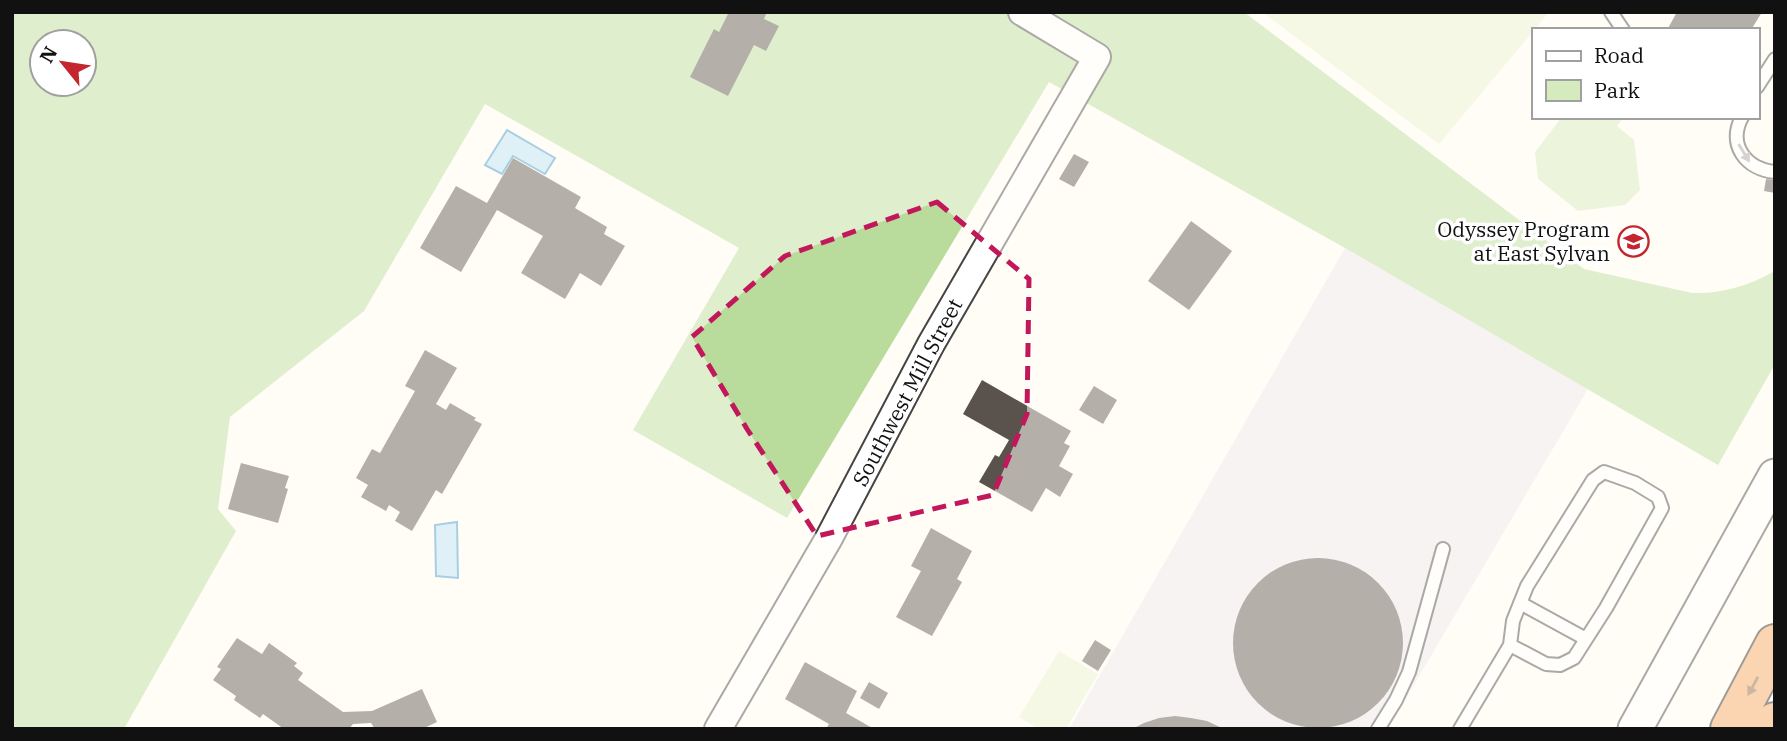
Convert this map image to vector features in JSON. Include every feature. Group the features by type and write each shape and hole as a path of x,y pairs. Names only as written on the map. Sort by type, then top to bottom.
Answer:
{"highway":[{"path":"1730,729 1775,644"},
{"path":"1771,729 1775,722"}],"street":[{"name":"Southwest Mill Street","path":"718,729 829,538 931,344 1097,57 1022,12"},
{"path":"1635,729 1775,476"}],"lane":[{"path":"1611,12 1622,28"},
{"path":"1759,84 1775,59"},
{"path":"1736,119 1739,147 1744,157 1752,166 1775,172"},
{"path":"1460,729 1510,645 1513,621 1527,586 1593,480 1604,472 1635,483 1658,497 1662,508 1606,608 1574,658 1560,665 1546,664 1510,645"},
{"path":"1378,729 1409,672 1443,549"},
{"path":"1520,603 1586,639"}],"highlighted area":[{"path":"937,202 1029,279 1027,414 993,495 817,536 747,429 692,337 785,256"}],"shaded area":[{"path":"1345,248 1588,389 1388,729 1069,729"}],"green space":[{"path":"12,12 1244,12 1584,269 1692,293 1735,288 1775,271 1775,364 1718,465 1345,248 1049,82 787,518 633,430 739,248 485,104 364,311 230,417 218,509 236,531 124,729 12,729"},
{"path":"1262,12 1549,12 1536,28 1532,28 1532,32 1439,144"},
{"path":"1560,119 1622,119 1617,126 1634,140 1640,190 1625,205 1578,211 1538,179 1535,152"},
{"path":"1059,651 1098,674 1066,729 1039,729 1019,717"}],"water":[{"path":"507,130 555,158 545,174 513,156 502,174 485,165"},
{"path":"457,522 458,578 436,576 435,525"}],"building":[{"path":"729,12 762,12 766,14 764,19 779,26 766,51 754,45 728,96 690,77 714,29 719,32"},
{"path":"1677,12 1762,12 1752,28 1668,28"},
{"path":"1074,154 1089,162 1074,187 1059,179"},
{"path":"513,158 581,197 575,208 607,227 604,234 625,246 601,286 580,273 565,299 521,273 543,236 497,210 461,272 420,248 456,186 487,203"},
{"path":"1766,179 1775,180 1775,193 1764,191"},
{"path":"1191,221 1232,251 1189,310 1148,281"},
{"path":"425,350 457,368 436,404 446,410 450,403 482,424 442,494 436,490 412,531 395,521 400,512 389,505 386,511 361,497 368,485 356,478 372,449 380,453 415,391 405,386"},
{"path":"982,380 1071,431 1064,443 1070,446 1059,466 1073,474 1060,497 1046,488 1032,512 979,482 995,455 999,457 1009,440 963,414"},
{"path":"1094,386 1117,400 1103,424 1079,410"},
{"path":"241,463 289,476 278,523 228,509"},
{"path":"931,528 972,551 957,579 962,582 932,636 896,617 921,571 911,566"},
{"path":"1318,558 1350,565 1365,572 1378,583 1389,596 1396,611 1403,643 1396,675 1389,690 1378,703 1365,714 1350,721 1318,728 1286,721 1271,714 1258,703 1247,690 1240,675 1233,643 1240,611 1247,596 1258,583 1271,572 1286,565"},
{"path":"237,638 262,654 269,643 297,663 294,666 303,673 298,680 343,712 372,711 422,689 437,722 422,729 375,729 371,723 353,724 349,729 284,729 263,714 260,718 234,700 236,696 213,680 221,669 217,667"},
{"path":"1095,640 1111,650 1098,671 1082,661"},
{"path":"805,662 857,691 846,713 874,729 826,729 829,724 785,699"},
{"path":"869,682 888,693 879,709 860,698"},
{"path":"1175,716 1207,721 1224,729 1132,729 1159,718"}],"place":[{"name":"Odyssey Program at East Sylvan","path":"1633,241"}]}
